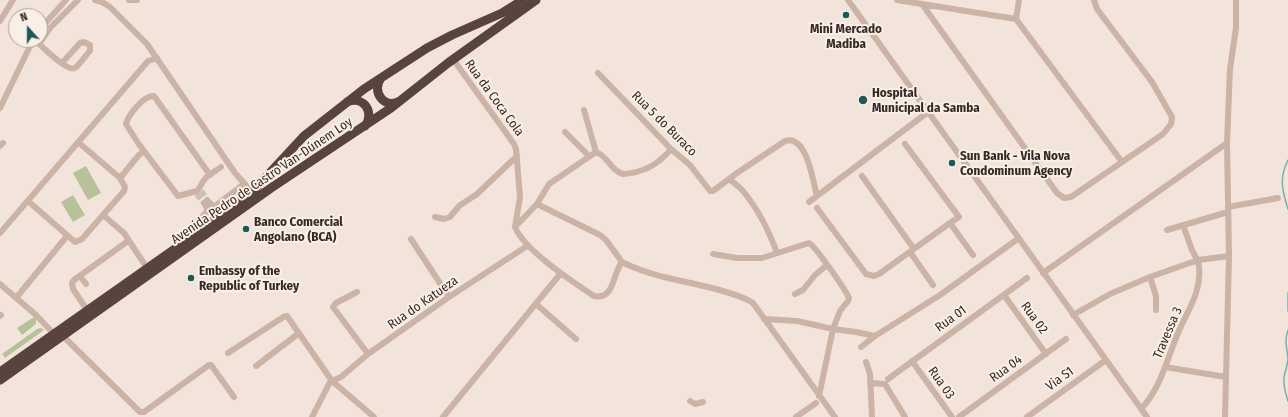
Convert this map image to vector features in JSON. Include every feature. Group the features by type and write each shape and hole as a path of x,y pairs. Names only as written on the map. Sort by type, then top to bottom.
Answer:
{"highway":[{"name":"Avenida Pedro de Castro Van-Dúnem Loy","path":"0,380 58,335 87,310 182,244 249,194 304,136 344,103 382,76 437,43 492,18 523,0"},
{"name":"Avenida Pedro de Castro Van-Dúnem Loy","path":"0,372 58,335 271,188 363,128 453,59 536,0"},
{"path":"382,76 377,85 377,90 380,97 386,102 392,103 401,100"},
{"path":"344,103 356,100 361,101 366,106 369,113 369,118 363,128"}],"street":[{"path":"0,21 13,0"},
{"path":"48,20 66,0"},
{"path":"62,63 80,43 86,42 90,45 90,51 76,67 70,68 62,63 39,44 53,24 78,0"},
{"path":"95,0 110,7 147,44 244,184 249,194 236,197 213,206 206,201 207,209 205,214"},
{"path":"130,0 137,0"},
{"path":"848,0 1146,417"},
{"path":"896,0 1016,19 1122,162"},
{"path":"1016,19 1019,0"},
{"path":"922,4 1061,197 1064,198 1071,197 1163,134 1171,124 1172,117 1152,82 1097,9 1094,0"},
{"path":"1225,417 1229,256 1227,143 1230,69 1236,28 1236,0"},
{"path":"0,108 29,48"},
{"path":"0,233 148,61 157,58"},
{"name":"Rua da Coca Cola","path":"453,59 514,144 517,156 520,197 515,227"},
{"name":"Rua 5 do Buraco","path":"598,73 671,149 690,165 707,188 712,191 729,179"},
{"path":"210,175 154,96 144,98 130,116 126,124 144,151 178,196 198,191 203,181 221,167"},
{"path":"584,110 596,152"},
{"path":"809,202 928,112"},
{"path":"565,132 589,156"},
{"path":"777,253 771,237 754,207 742,190 729,179 785,141 792,140 796,141 806,155 817,196"},
{"path":"28,201 75,242 79,241 124,191 125,187 120,178 78,142"},
{"path":"1043,273 1227,143"},
{"path":"817,208 866,274 870,276 879,274 912,251 958,217 905,144"},
{"path":"596,152 600,153 606,158 620,174 623,174 653,166 671,149"},
{"path":"120,178 144,151"},
{"path":"596,152 549,184 537,204 515,227 527,246 561,273 594,296 605,296 609,292 617,269 622,262"},
{"path":"435,217 444,219 450,217 459,206 477,194 517,156"},
{"path":"862,176 933,285"},
{"path":"182,244 186,232 205,214 244,184"},
{"path":"1167,230 1228,209 1278,198"},
{"path":"537,204 600,234 622,262 656,275 716,288 753,303 835,417"},
{"path":"103,215 124,233 147,268"},
{"path":"950,223 973,255"},
{"path":"1183,225 1193,252 1198,260"},
{"path":"16,298 67,236"},
{"path":"862,347 875,336 940,295 1019,238"},
{"path":"411,239 449,297"},
{"path":"87,310 72,287 72,283 128,241"},
{"path":"713,254 748,259 762,258 806,243 812,244 848,298 848,301 840,310 833,329 819,396"},
{"name":"Rua do Katueza","path":"312,417 330,382 341,377 368,354 449,297 527,246"},
{"path":"1074,315 1110,294 1150,277 1198,260 1229,256"},
{"name":"Travessa 3","path":"1141,409 1151,396 1165,367 1180,326 1195,297 1199,282 1198,260"},
{"path":"795,294 803,290 815,275 827,265"},
{"path":"443,417 561,273"},
{"path":"80,276 86,284"},
{"path":"1150,277 1156,296 1156,310"},
{"name":"Rua 01","path":"888,379 1027,278"},
{"path":"0,284 36,315 142,413 209,365 211,365 234,397"},
{"path":"357,292 336,303 333,307 368,354"},
{"name":"Rua 02","path":"1004,295 1046,354"},
{"path":"536,304 576,339"},
{"path":"228,353 287,316 332,381 374,417"},
{"path":"764,319 797,321 875,336"},
{"path":"256,366 299,333"},
{"name":"Rua 04","path":"959,417 1066,339"},
{"name":"Via S1","path":"1027,417 1106,360"},
{"name":"Rua 03","path":"912,361 952,417"},
{"path":"866,362 870,374 872,417"},
{"path":"1165,367 1226,377"},
{"path":"870,383 885,384 905,417"},
{"path":"690,401 695,404 703,402"},
{"path":"796,417 816,403"}],"green space":[{"path":"86,166 101,193 88,200 73,173"},
{"path":"73,195 85,215 73,222 61,202"},
{"path":"34,317 36,319 36,324 22,335 17,328"},
{"path":"41,328 44,330 5,358 2,354 37,329"}],"waterway":[{"path":"1288,160 1282,178 1284,196 1288,209"},
{"path":"1288,293 1288,311"},
{"path":"1288,330 1286,341 1288,360 1284,376 1285,391 1288,401"}],"tunnel":[{"path":"201,191 207,200"},
{"path":"197,194 204,203"}],"place":[{"name":"Mini Mercado Madiba","path":"846,15"},
{"name":"Hospital Municipal da Samba","path":"863,100"},
{"name":"Sun Bank - Vila Nova Condominum Agency","path":"952,163"},
{"name":"Banco Comercial Angolano (BCA)","path":"246,229"},
{"name":"Embassy of the Republic of Turkey","path":"191,278"}]}
